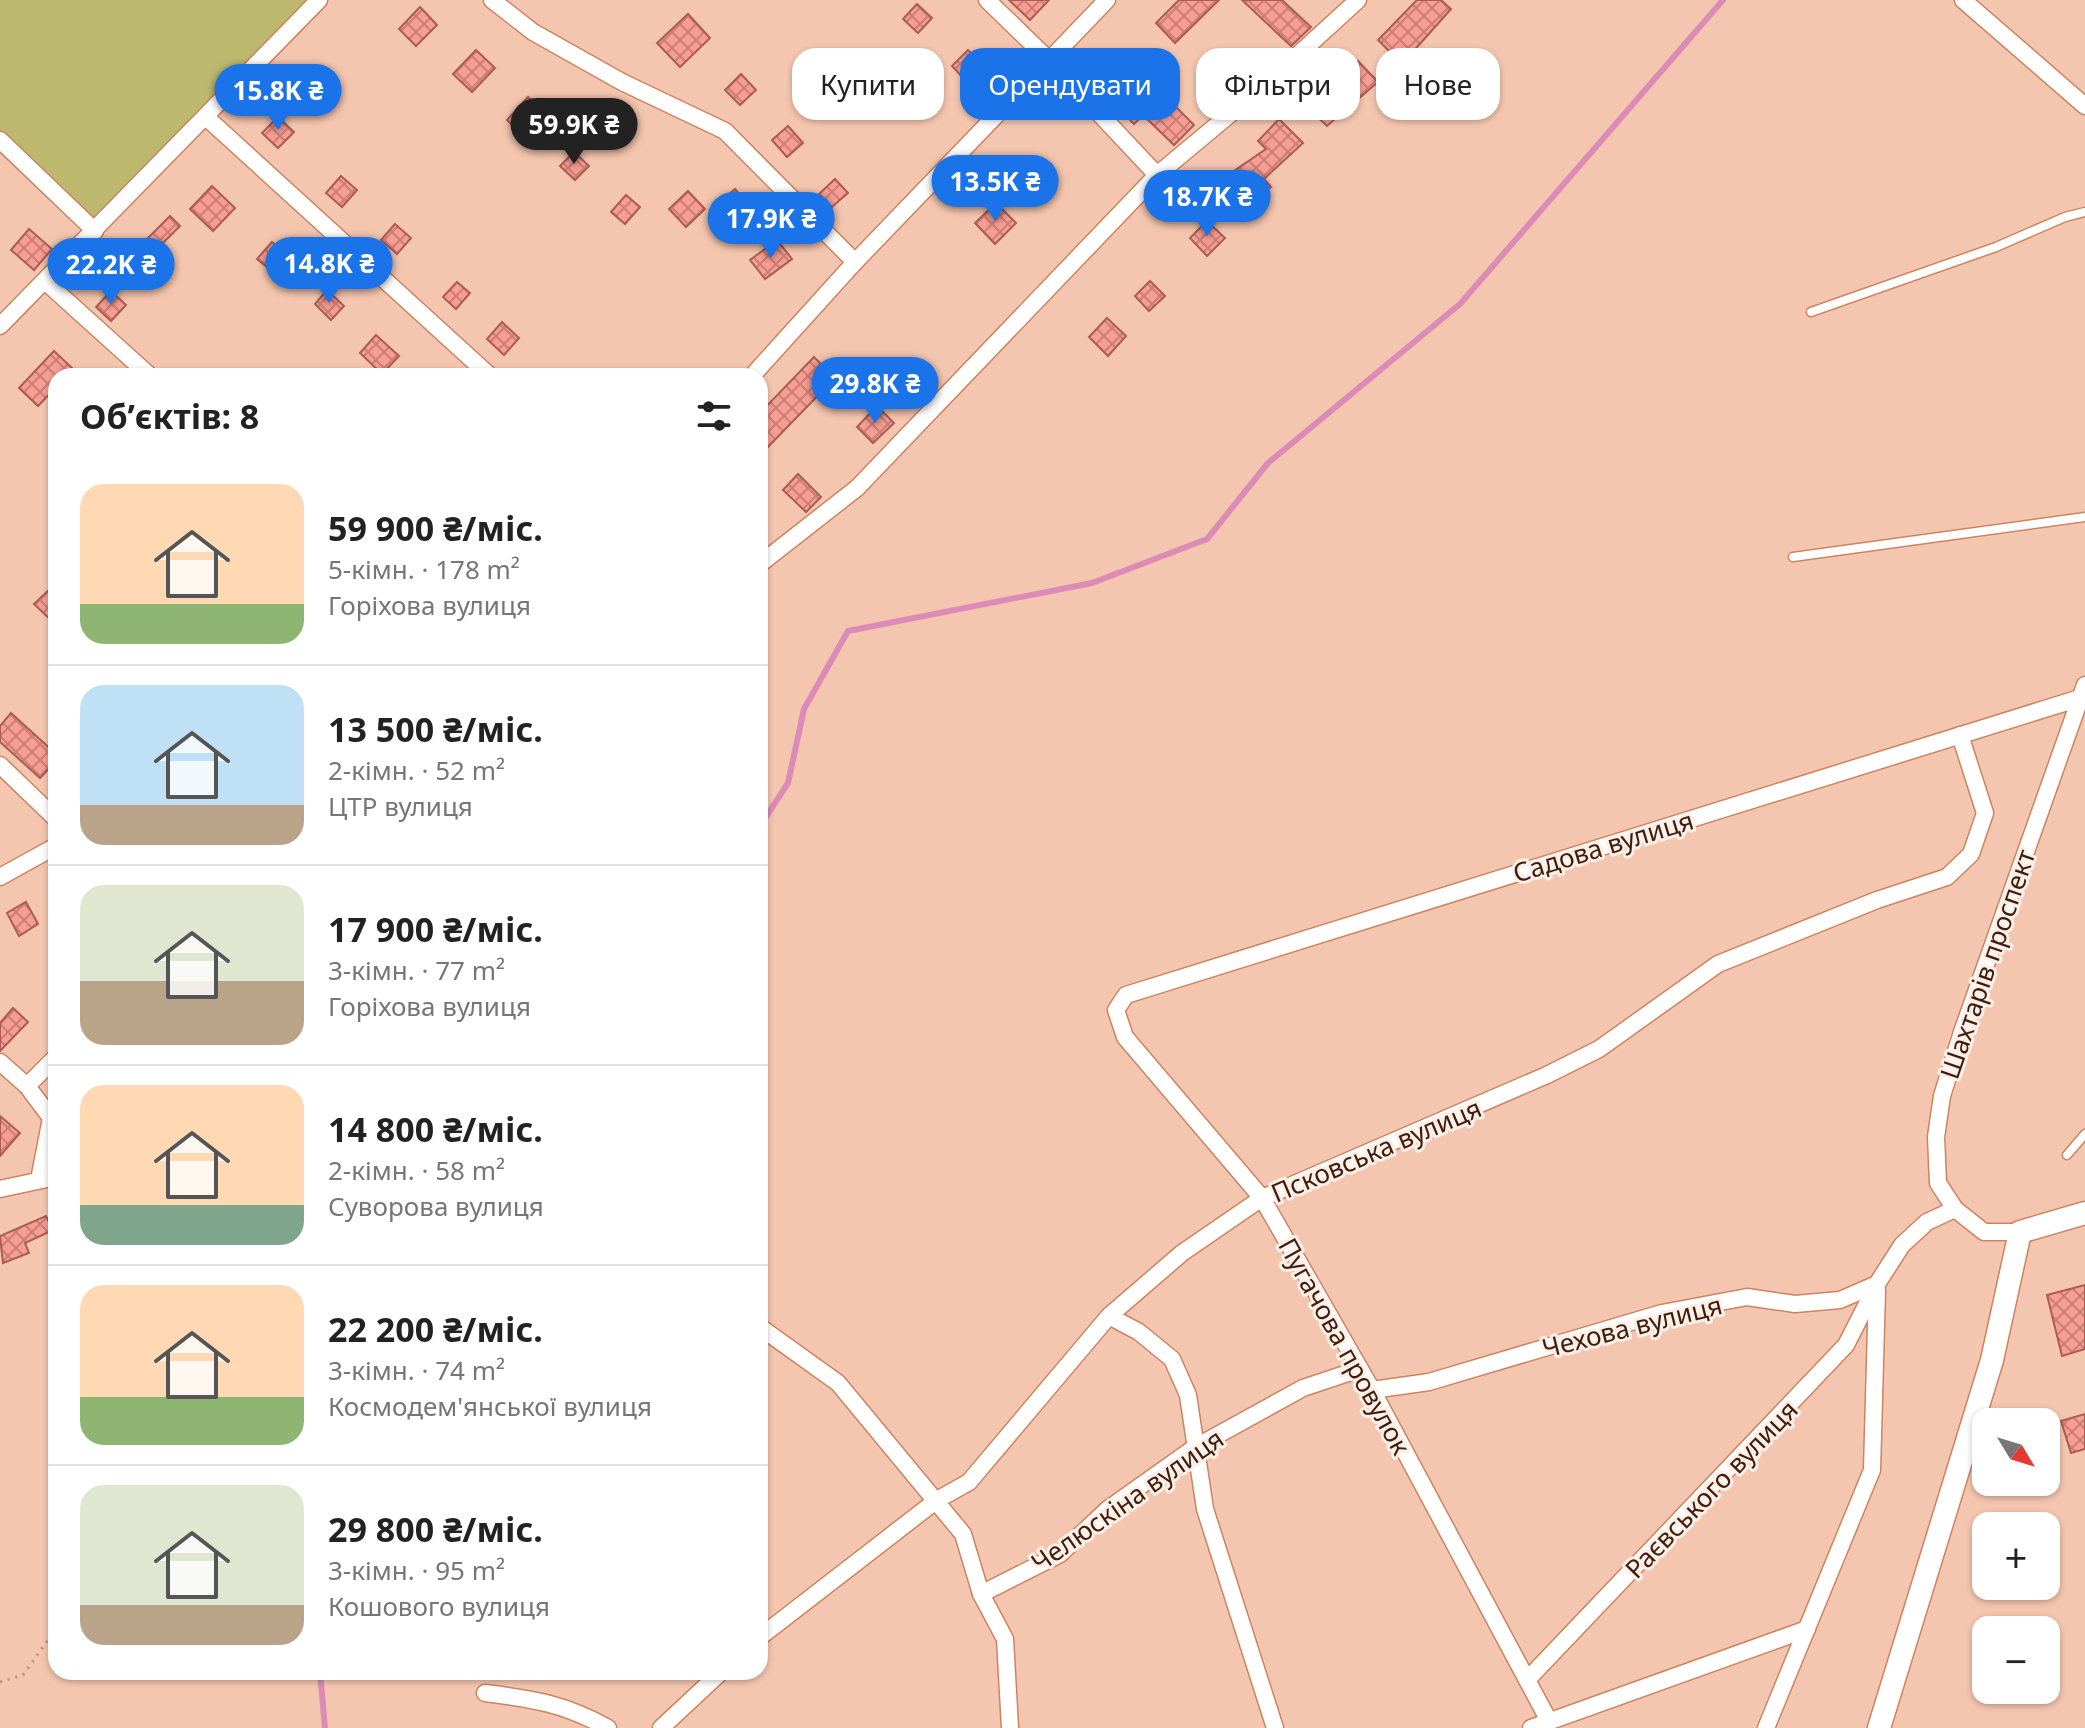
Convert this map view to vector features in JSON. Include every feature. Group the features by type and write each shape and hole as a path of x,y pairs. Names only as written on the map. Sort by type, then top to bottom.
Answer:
{"main road":[{"path":"1879,1728 1992,1360 2020,1232 2085,1213"}],"street":[{"path":"0,326 207,118 319,0"},
{"path":"492,0 533,32 622,82 725,131 855,262"},
{"path":"987,0 1037,48"},
{"path":"1061,48 1107,0"},
{"path":"768,558 857,488 1157,175 1265,85 1358,0"},
{"path":"1963,0 2085,106"},
{"path":"207,118 481,368"},
{"path":"759,368 855,262 991,120"},
{"path":"1105,120 1157,175"},
{"path":"0,140 95,231"},
{"path":"46,282 141,368"},
{"name":"Садова вулиця","path":"1126,995 1960,735 2083,692"},
{"name":"Шахтарів проспект","path":"2020,1232 1984,1232 1955,1209 1938,1183 1936,1137 1942,1096 2083,692"},
{"name":"Псковська вулиця","path":"768,1631 937,1500 969,1482 1109,1316 1182,1253 1262,1198 1599,1049 1718,964 1877,900 1947,877 1971,854 1985,813 1960,735"},
{"path":"0,765 48,811"},
{"path":"0,877 48,850"},
{"name":"Пугачова провулок","path":"1126,995 1116,1010 1125,1037 1262,1198 1372,1390 1549,1721"},
{"path":"0,1062 27,1086 48,1114"},
{"path":"27,1086 48,1065"},
{"path":"39,1180 48,1134"},
{"path":"0,1189 48,1178"},
{"path":"1766,1728 1872,1470 1877,1284 1902,1245 1927,1222 1955,1209"},
{"name":"Чехова вулиця","path":"1372,1390 1429,1382 1662,1313 1747,1297 1795,1304 1840,1300 1877,1284"},
{"name":"Раєвського вулиця","path":"1527,1680 1846,1345 1877,1284"},
{"path":"1109,1316 1139,1332 1172,1359 1188,1395 1205,1509 1275,1728"},
{"path":"768,1333 838,1383 963,1534 981,1594 1005,1639 1010,1728"},
{"name":"Челюскіна вулиця","path":"981,1594 1060,1554 1108,1509 1194,1448 1303,1388 1360,1369"},
{"path":"1531,1728 1807,1629"},
{"path":"661,1728 712,1680"},
{"path":"485,1693 542,1700 574,1709 608,1728"}],"lane":[{"path":"1811,312 2085,212"},
{"path":"1793,557 2085,517"},
{"path":"2067,1155 2085,1134"}],"path":[{"path":"0,1682 23,1675 48,1640"}],"shaded area":[{"path":"0,0 319,0 95,231 0,140"}],"building":[{"path":"1009,0 1049,0 1030,20"},
{"path":"1179,0 1219,0 1175,43 1156,23"},
{"path":"1242,0 1282,0 1311,27 1291,46"},
{"path":"1417,0 1441,0 1451,9 1416,48 1386,48 1378,40"},
{"path":"917,4 932,18 918,33 903,19"},
{"path":"420,7 437,25 416,46 399,29"},
{"path":"688,14 710,38 680,67 657,43"},
{"path":"476,50 495,68 472,92 453,74"},
{"path":"960,58 960,75 952,66"},
{"path":"1360,63 1376,80 1376,84 1360,98"},
{"path":"741,74 756,90 740,105 725,90"},
{"path":"528,97 547,114 525,137 507,120"},
{"path":"1180,111 1194,125 1174,145 1148,120 1180,120"},
{"path":"278,117 294,132 278,148 262,133"},
{"path":"1280,120 1303,143 1264,179 1271,187 1251,201 1228,175 1266,149 1258,141"},
{"path":"1321,120 1334,120 1327,126"},
{"path":"788,126 803,143 787,157 772,140"},
{"path":"574,152 589,166 575,180 560,166"},
{"path":"341,176 357,190 342,207 326,193"},
{"path":"835,179 848,193 832,207 819,194"},
{"path":"212,186 235,208 213,231 190,209"},
{"path":"735,189 748,205 731,220 717,205"},
{"path":"688,191 705,209 686,227 669,209"},
{"path":"626,195 640,207 625,224 611,212"},
{"path":"996,203 1016,223 995,244 975,223"},
{"path":"170,216 180,226 156,250 146,240"},
{"path":"1207,221 1225,238 1207,256 1190,238"},
{"path":"395,224 411,238 397,254 381,240"},
{"path":"29,229 52,249 34,270 11,250"},
{"path":"777,240 792,259 765,279 750,260"},
{"path":"272,242 290,257 276,274 257,259"},
{"path":"1150,281 1165,296 1149,311 1135,296"},
{"path":"457,282 470,293 456,309 443,297"},
{"path":"327,290 344,306 331,320 315,304"},
{"path":"111,291 126,305 111,321 96,307"},
{"path":"1107,318 1126,336 1108,356 1089,337"},
{"path":"502,322 519,338 504,355 487,339"},
{"path":"376,335 399,356 388,368 376,368 360,353"},
{"path":"54,351 72,368 48,368 48,395 38,406 19,388"},
{"path":"814,357 835,378 768,447 768,405"},
{"path":"877,406 894,423 873,443 857,427"},
{"path":"798,474 821,497 806,512 783,490"},
{"path":"48,591 48,617 34,604"},
{"path":"11,713 48,747 48,770 40,778 0,742 0,726"},
{"path":"26,902 38,924 19,936 7,913"},
{"path":"13,1008 28,1022 0,1051 0,1023"},
{"path":"0,1116 20,1133 0,1156"},
{"path":"46,1216 48,1220 48,1232 25,1243 29,1253 3,1263 0,1236"},
{"path":"2085,1285 2085,1349 2062,1356 2047,1295"},
{"path":"2085,1414 2085,1449 2071,1453 2061,1421"}],"waterway":[{"path":"768,814 788,783 804,709 848,631 1092,583 1207,539 1268,463 1460,304 1723,0"},
{"path":"321,1680 325,1728"}]}
